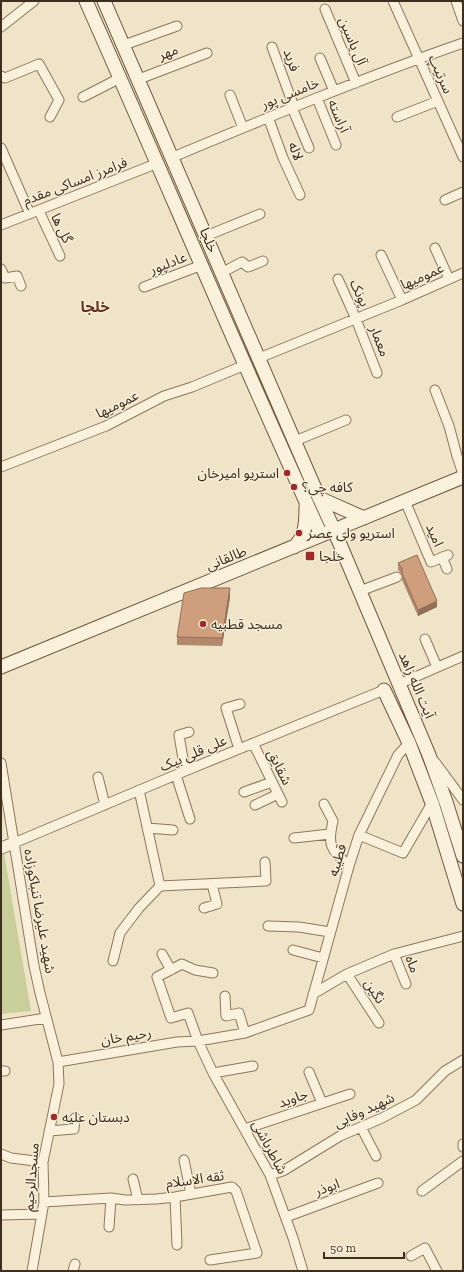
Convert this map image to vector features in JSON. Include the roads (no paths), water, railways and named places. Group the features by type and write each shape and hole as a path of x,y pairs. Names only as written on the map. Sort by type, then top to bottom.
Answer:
{"main road":[{"path":"88,5 105,2"},
{"name":"خلجا","path":"105,2 334,530"},
{"name":"خلجا","path":"88,5 178,208 306,504 321,535"},
{"path":"178,208 191,202"},
{"name":"طالقانی","path":"1,667 463,477"},
{"path":"300,489 313,484"},
{"path":"319,498 364,518"},
{"path":"294,547 300,541 304,530 306,504"},
{"name":"آیت الله زاهد","path":"334,530 429,755 463,853"},
{"path":"384,690 408,743 432,803 463,904"}],"street":[{"path":"1,27 34,1"},
{"name":"سرتیپ","path":"393,1 463,157"},
{"path":"456,1 463,21"},
{"name":"آل یاسین","path":"325,9 356,83"},
{"name":"مهر","path":"124,45 177,26"},
{"name":"خامسی پور","path":"173,157 316,98 419,58 463,43"},
{"name":"فرید","path":"272,46 294,107"},
{"name":"مهر","path":"139,79 207,52"},
{"path":"320,58 334,91"},
{"path":"1,76 5,78 39,64 59,100 50,117"},
{"path":"83,97 120,78"},
{"path":"230,95 243,128"},
{"name":"آراسته","path":"316,98 336,145"},
{"path":"397,117 438,101"},
{"path":"294,107 293,110 309,148"},
{"name":"لاله","path":"268,117 283,158 300,195"},
{"name":"گل ها","path":"1,148 34,212 60,256"},
{"name":"فرامرز امساکی مقدم","path":"1,225 158,163"},
{"path":"445,200 463,192"},
{"path":"206,236 260,214"},
{"path":"435,248 449,279"},
{"path":"381,255 402,300"},
{"path":"222,272 242,262 248,267 263,261"},
{"name":"عادلپور","path":"144,287 202,265"},
{"path":"1,269 5,278 17,276 21,286"},
{"name":"عمومیها","path":"259,358 463,274"},
{"name":"پونک","path":"338,279 356,319"},
{"name":"معمار","path":"356,319 377,372"},
{"name":"عمومیها","path":"1,467 106,426 164,396 245,365"},
{"path":"435,390 449,426 463,474"},
{"path":"295,441 346,420"},
{"name":"امید","path":"405,501 431,562 445,556 447,569"},
{"path":"360,591 397,577"},
{"path":"425,639 438,667"},
{"path":"399,684 463,656"},
{"name":"علی قلی بیک","path":"14,842 384,690"},
{"path":"239,749 226,708 240,704"},
{"path":"189,732 179,735 181,773 190,819"},
{"name":"قطیبه","path":"198,1041 245,1033 309,1010 349,866 360,835 398,755 408,743"},
{"name":"شقایق","path":"253,744 280,798 255,805"},
{"path":"429,755 463,800"},
{"name":"شهید علیرضا تنباکوزاده","path":"1,763 34,966 58,1062"},
{"path":"98,777 105,805"},
{"path":"244,792 272,782"},
{"path":"139,790 160,886"},
{"path":"360,835 404,853 432,803"},
{"path":"324,804 333,820 330,834 333,851 349,866"},
{"path":"147,828 174,830"},
{"path":"294,838 330,834"},
{"path":"1,848 14,842"},
{"path":"113,961 120,933 139,908 160,886 266,881 265,862"},
{"path":"204,908 217,904 212,884"},
{"path":"268,926 299,927 330,932"},
{"path":"313,994 347,974 394,954 463,936"},
{"path":"293,950 323,958"},
{"path":"162,954 171,970 182,964 195,970 213,973"},
{"name":"ماه","path":"394,954 406,984"},
{"name":"شاطرباشی","path":"171,970 157,977 171,1018 188,1013 198,1041 213,1073 270,1175 286,1217 303,1271"},
{"name":"نگین","path":"347,974 379,1023"},
{"path":"225,996 226,1016 239,1013 245,1033"},
{"path":"1,1025 46,1018"},
{"name":"رحیم خان","path":"58,1062 177,1042 198,1041"},
{"name":"شهید وفایی","path":"270,1175 283,1171 340,1136 416,1100 445,1071 463,1060"},
{"name":"مسجدالرحیم","path":"32,1271 44,1202 43,1162 59,1084 58,1062"},
{"path":"213,1073 253,1066"},
{"path":"309,1072 322,1103"},
{"name":"جاوید","path":"245,1129 350,1094"},
{"path":"49,1130 74,1129 75,1118"},
{"path":"361,1127 376,1156"},
{"path":"1,1154 11,1158 43,1162"},
{"path":"184,1160 191,1194"},
{"path":"422,1191 463,1161"},
{"path":"133,1179 138,1200"},
{"name":"ابوذر","path":"286,1217 378,1183"},
{"name":"ثقه الاسلام","path":"44,1202 111,1198 138,1200 175,1197 232,1187 236,1191 257,1253 210,1260"},
{"path":"175,1197 177,1245"},
{"path":"109,1227 111,1198"},
{"path":"1,1214 42,1214"},
{"path":"411,1256 425,1248 437,1271"}],"place":[{"name":"استریو امیرخان","path":"287,473"},
{"name":"کافه چی؟","path":"294,487"},
{"name":"استریو ولی عصر","path":"299,533"},
{"name":"خلجا","path":"310,556"},
{"name":"مسجد قطبیه","path":"203,624"},
{"name":"دبستان علیه","path":"54,1117"}],"district":[{"name":"خلجا","path":"95,307"}]}
